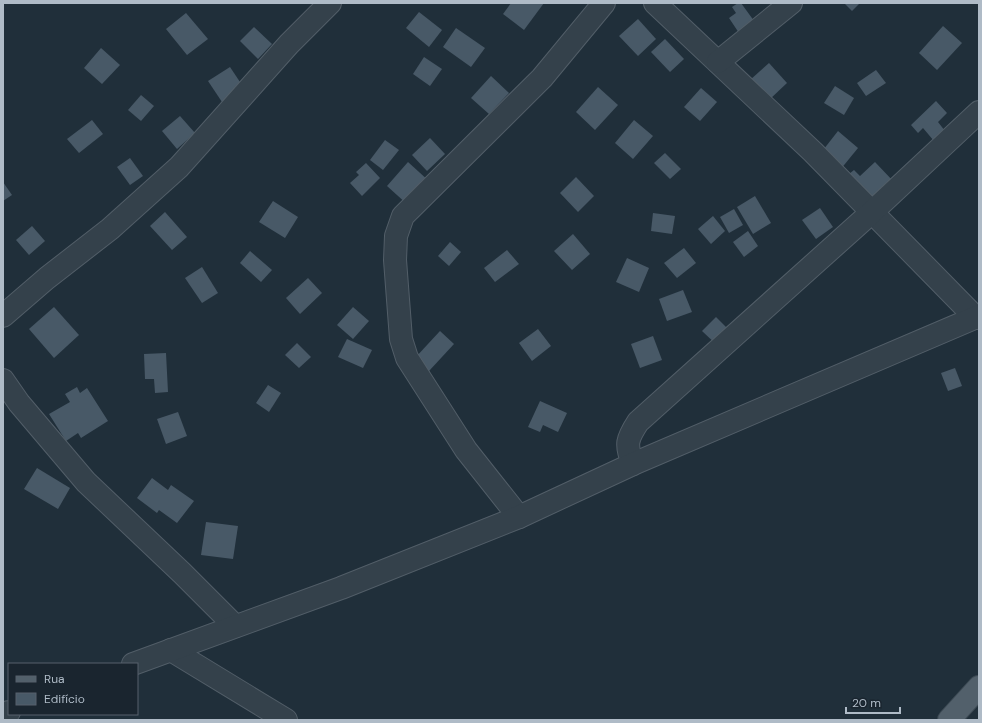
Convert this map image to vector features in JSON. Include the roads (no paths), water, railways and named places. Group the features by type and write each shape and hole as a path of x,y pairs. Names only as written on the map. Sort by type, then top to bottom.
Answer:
{"main road":[{"path":"949,720 979,687"}],"street":[{"path":"3,316 47,278 110,228 179,168 289,44 330,3"},
{"path":"519,517 466,450 407,358 401,339 395,260 396,236 403,216 542,78 604,3"},
{"path":"136,663 341,588 519,517 633,464 977,317 813,152 655,3"},
{"path":"718,62 791,3"},
{"path":"633,464 628,452 628,438 638,422 872,212 979,112"},
{"path":"3,380 19,403 86,482 182,573 235,626"},
{"path":"171,650 286,720"}]}
